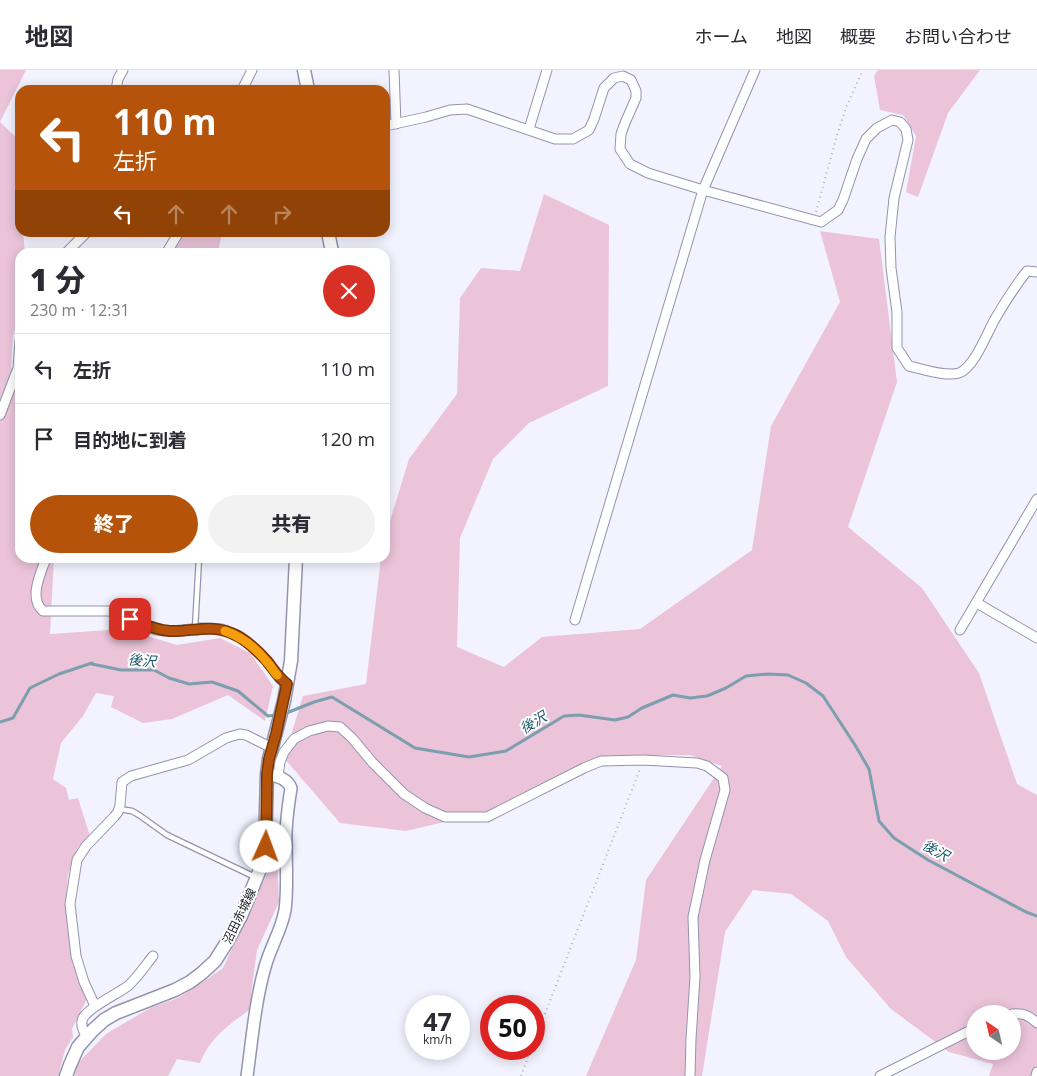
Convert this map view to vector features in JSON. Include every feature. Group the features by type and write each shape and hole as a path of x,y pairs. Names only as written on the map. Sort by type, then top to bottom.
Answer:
{"main road":[{"path":"304,70 307,85"},
{"name":"沼田赤城線","path":"66,1076 78,1047 86,1036 104,1020 116,1013 175,990 202,973 215,960 241,916 262,867 266,847 272,775 269,759 284,701 291,661 296,563"}],"street":[{"path":"117,85 123,70"},
{"path":"244,85 252,70"},
{"path":"394,70 396,124"},
{"path":"529,129 547,70"},
{"path":"575,620 702,190 755,70"},
{"path":"390,125 450,110 467,109 555,139 573,139 589,130 604,88 614,78 623,76 631,80 636,91 636,98 621,134 620,149 630,164 648,173 702,190 821,222 838,210 856,158 866,139 877,128 892,120 900,122 906,128 908,140 894,198 890,237 891,268 897,312 897,348 910,366 948,374 960,373 975,359 995,319 1017,284 1027,271 1037,272"},
{"path":"71,248 81,237"},
{"path":"169,248 176,237"},
{"path":"0,415 15,376"},
{"path":"960,630 1037,499"},
{"path":"44,563 37,587 36,599 39,608 43,611 109,611 156,630 222,629 239,636 287,684"},
{"path":"977,603 1037,638"},
{"path":"247,1076 262,978 282,921 287,887 286,843 291,788 290,784 286,781 272,775 284,752 294,739 309,731 328,726 340,727 404,794 424,808 445,817 487,817 601,761 643,760 697,763 707,766 723,778 726,790 705,860 693,917 695,977 690,1076"},
{"path":"95,1006 84,982 76,956 70,904 77,860 86,846 114,817 119,809 122,782 131,776 188,760 226,738 240,734 272,748"},
{"path":"86,1036 82,1028 84,1016 95,1006 128,985 153,956"},
{"path":"1021,1013 1037,1023"},
{"path":"880,1076 966,1033"},
{"path":"1036,1076 1037,1072"}],"lane":[{"path":"195,629 199,563"},
{"path":"119,809 132,811 167,835 257,878"}],"path":[{"path":"814,220 837,135 847,105 863,70"},
{"path":"545,1014 643,760"},
{"path":"521,1076 527,1060"}],"shaded area":[{"path":"0,70 26,70 18,85 15,85 15,92 0,122"},
{"path":"878,70 980,70 948,113 918,197 906,192 916,136 903,115 880,110 874,76"},
{"path":"0,122 15,136 15,237 23,237 25,248 15,248 15,330 11,367 15,375 15,563 54,563 50,634 124,629 177,645 220,638 250,653 273,686 265,721 228,695 172,719 143,723 111,707 114,696 96,693 83,716 61,743 53,779 66,788 69,800 78,798 90,836 78,847 74,857 68,875 66,899 70,946 74,967 87,999 72,1029 73,1037 65,1050 58,1076 0,1076"},
{"path":"544,194 609,225 608,386 529,423 493,459 460,538 457,647 504,667 542,637 640,629 752,550 771,426 840,302 820,231 879,239 897,382 848,527 922,588 979,673 1017,784 1037,795 1037,1076 989,1076 993,1064 978,1060 1021,1060 1021,1005 966,1005 966,1057 949,1052 891,1009 846,957 828,921 791,894 753,890 725,932 702,1076 586,1076 636,960 646,880 722,766 690,755 602,756 566,771 487,812 406,831 340,823 284,758 303,696 366,684 380,563 390,563 390,521 409,459 457,394 460,298 481,268 520,271"},
{"path":"181,237 221,237 219,248 175,248"},
{"path":"277,852 279,902 257,950 251,994 252,1008 215,1038 200,1063 177,1059 168,1076 75,1076 77,1064 106,1034 150,1008 178,998 223,968"}],"waterway":[{"name":"後沢","path":"0,722 13,718 30,688 59,674 92,663 121,670 154,670 169,678 189,684 212,682 238,691 268,716 276,715"},
{"name":"後沢","path":"284,714 332,697 415,748 469,757 506,751 564,716 579,715 615,720 628,717 642,708 673,695 690,698 707,696 726,688 746,676 788,675 806,683 823,696 855,745 869,769 879,821 894,838 928,860 1037,916"}],"slow traffic":[{"path":"225,631 239,636 248,643 277,675"}],"route":[{"path":"130,619 156,630 222,629 239,636 287,684 267,774 266,847"}]}
